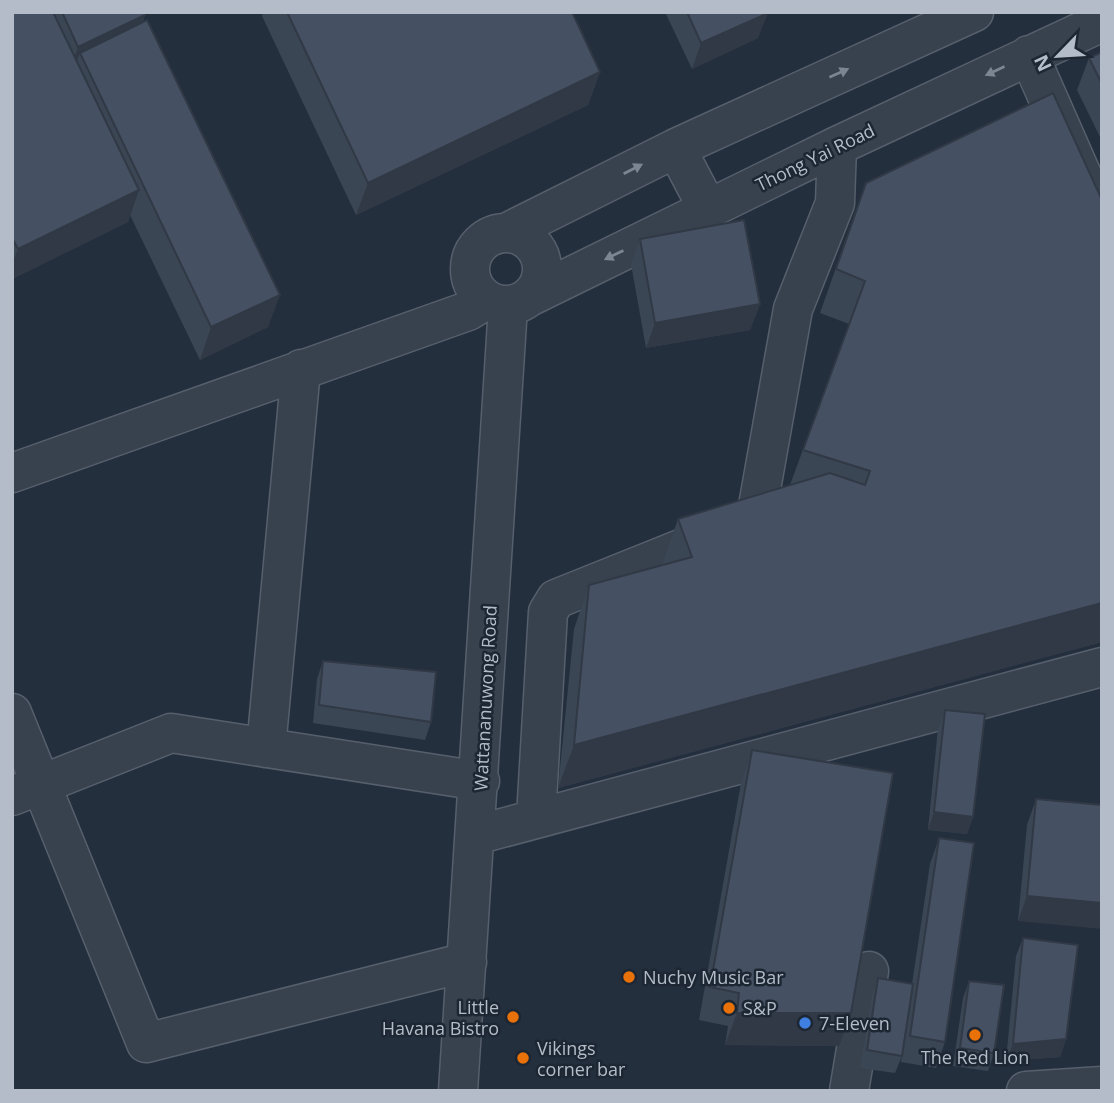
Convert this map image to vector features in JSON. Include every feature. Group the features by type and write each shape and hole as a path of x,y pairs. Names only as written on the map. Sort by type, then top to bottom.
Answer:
{"street":[{"path":"506,233 525,238 541,261 541,280 508,301 472,284 469,264 472,253 486,238 506,233 676,148 974,12"},
{"name":"Thong Yai Road","path":"12,472 468,311 508,301 1102,22"},
{"path":"1029,55 1038,112 1102,221"},
{"path":"536,817 548,612 556,598 743,524 753,517 793,309 835,203 837,146"},
{"path":"676,148 708,209"},
{"path":"835,203 873,186"},
{"name":"Wattananuwong Road","path":"458,1091 480,781 508,301"},
{"path":"266,748 301,369"},
{"path":"476,835 1102,667"},
{"path":"883,688 927,715"},
{"path":"12,713 26,790 146,1044 467,962"},
{"path":"26,790 171,733 480,781"},
{"path":"849,1091 869,971"},
{"path":"1026,1091 1102,1086"}],"building":[{"path":"12,12 53,12 139,190 18,249 12,238"},
{"path":"62,12 144,12 145,15 78,47"},
{"path":"287,12 572,12 600,72 368,183"},
{"path":"687,12 767,12 768,13 701,43"},
{"path":"147,20 280,295 211,327 80,53"},
{"path":"1102,52 1102,84 1089,58"},
{"path":"1053,93 1102,200 1102,603 574,745 589,585 692,557 678,519 830,473 865,485 870,471 803,450 865,281 836,269 866,183"},
{"path":"744,220 760,304 655,323 640,239"},
{"path":"323,661 436,672 431,722 319,705"},
{"path":"945,710 985,714 973,817 934,812"},
{"path":"752,750 893,773 851,1013 737,1013 739,993 710,987"},
{"path":"1036,799 1102,805 1102,903 1027,896"},
{"path":"939,838 974,843 945,1042 910,1036"},
{"path":"1023,938 1078,945 1066,1039 1013,1044"},
{"path":"878,978 913,984 902,1056 867,1050"},
{"name":"The Red Lion","path":"969,981 1004,985 994,1053 960,1048"}],"place":[{"name":"Nuchy Music Bar","path":"629,977"},
{"name":"S&P","path":"729,1008"},
{"name":"Little Havana Bistro","path":"513,1017"},
{"name":"7-Eleven","path":"805,1023"},
{"name":"The Red Lion","path":"975,1035"},
{"name":"Vikings corner bar","path":"523,1058"}]}
